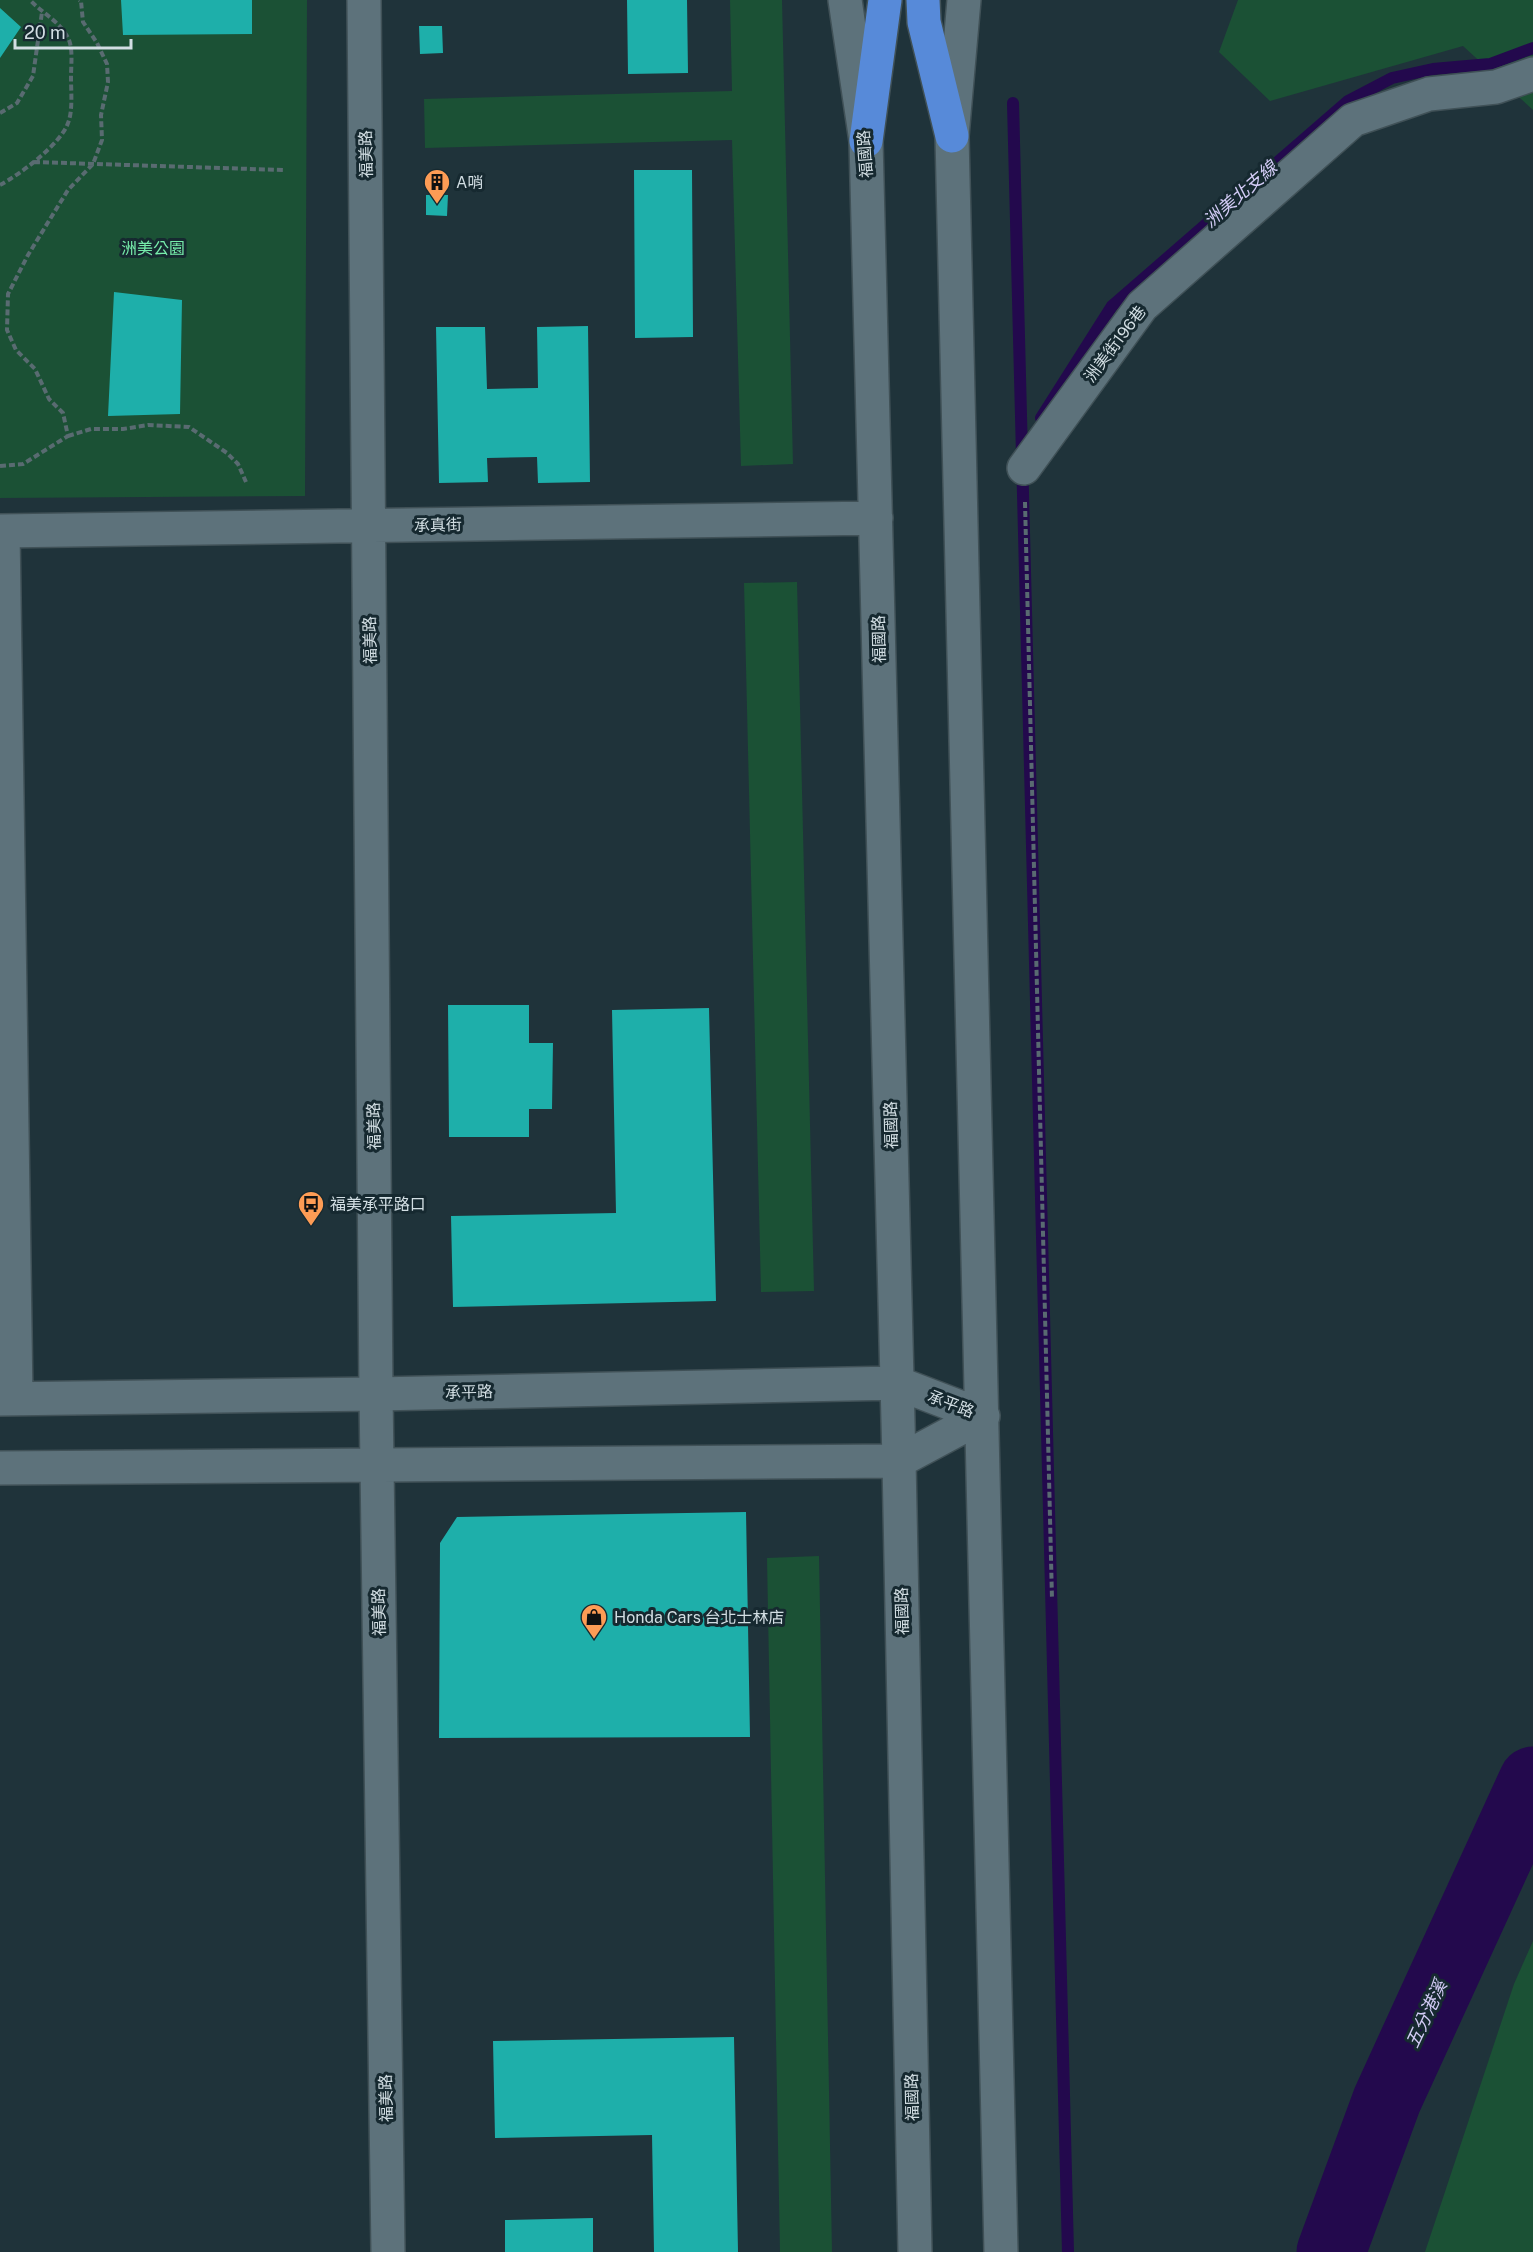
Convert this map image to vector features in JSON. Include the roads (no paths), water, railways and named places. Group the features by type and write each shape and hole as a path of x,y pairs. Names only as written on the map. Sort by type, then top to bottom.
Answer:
{"highway":[{"path":"866,141 885,0"},
{"path":"923,0 924,22 952,136"}],"street":[{"name":"福美路","path":"364,0 376,1394 388,2252"},
{"name":"福國路","path":"845,0 866,141 899,1461 915,2252"},
{"path":"964,0 952,136 1001,2252"},
{"name":"洲美街196巷","path":"1024,468 1142,306 1353,120 1429,94 1496,87 1533,74"},
{"name":"承真街","path":"2,531 876,518"},
{"path":"2,531 8,1399"},
{"name":"承平路","path":"8,1399 897,1383 983,1416"},
{"name":"承平路","path":"0,1468 899,1461 983,1416"}],"waterway":[{"name":"洲美北支線","path":"1041,418 1112,306 1348,101 1392,78 1433,69 1490,64 1533,48"},
{"path":"1013,103 1068,2252"},
{"name":"五分港溪","path":"1331,2252 1387,2100 1533,1781"}],"place":[{"name":"A哨","path":"437,205"},
{"name":"福美承平路口","path":"311,1227"},
{"name":"Honda Cars 台北士林店","path":"594,1640"}],"park label":[{"name":"洲美公園","path":"153,248"}]}
